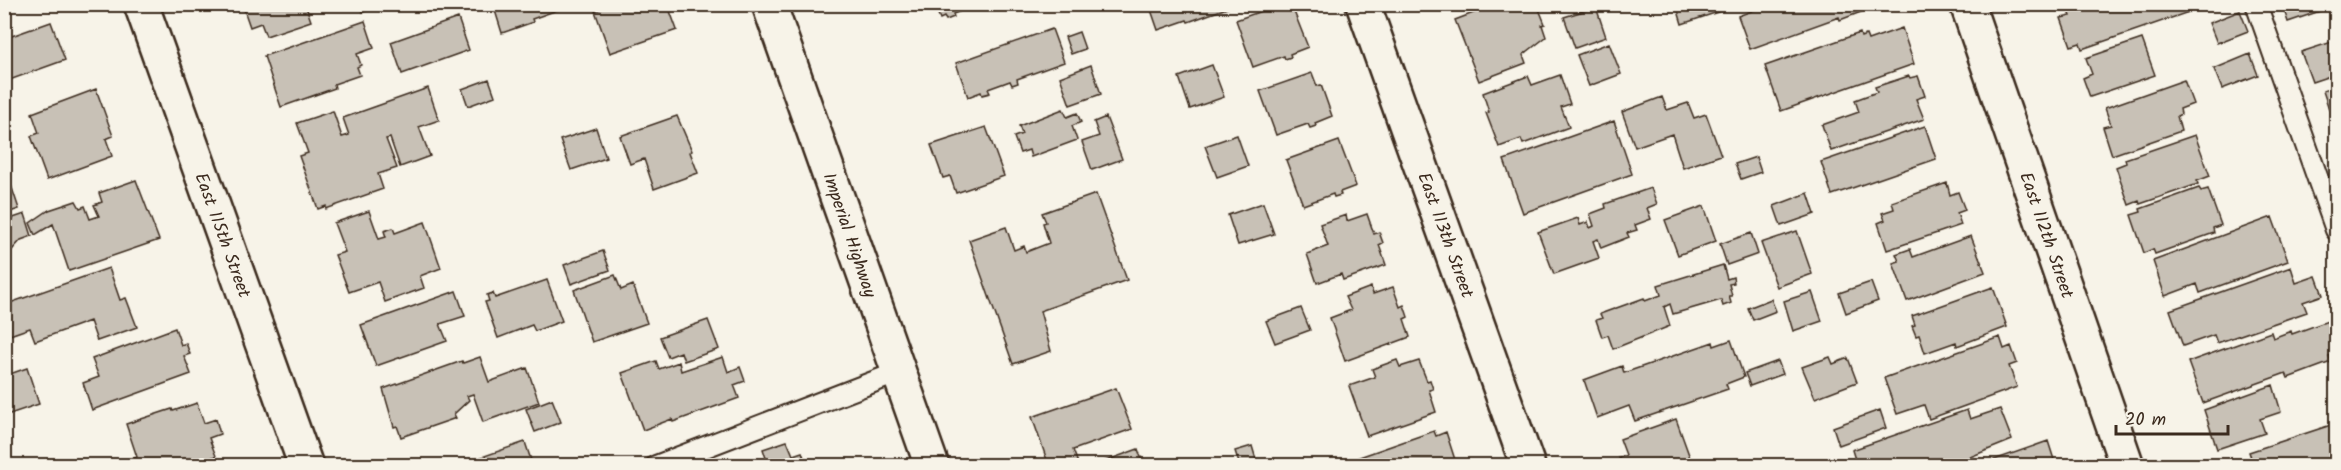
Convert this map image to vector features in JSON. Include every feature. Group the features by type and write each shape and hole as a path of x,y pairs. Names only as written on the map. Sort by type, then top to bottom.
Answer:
{"street":[{"name":"East 115th Street","path":"141,4 306,465"},
{"name":"Imperial Highway","path":"769,4 932,465"},
{"name":"East 113th Street","path":"1363,4 1528,465"},
{"name":"East 112th Street","path":"1966,4 2127,465"}],"lane":[{"path":"2256,4 2337,230"},
{"path":"656,465 899,372"}],"building":[{"path":"249,4 305,4 311,21 266,36 261,23 250,27 243,7"},
{"path":"360,4 384,4 363,12"},
{"path":"493,4 574,4 502,33"},
{"path":"612,4 678,4 679,9 670,11 677,30 610,53 595,11"},
{"path":"934,4 980,4 953,14 954,17 946,20 944,17 940,19"},
{"path":"1149,4 1238,4 1158,30"},
{"path":"1281,4 1291,4 1308,47 1290,54 1291,57 1285,59 1284,56 1253,67 1236,20"},
{"path":"1497,4 1537,4 1545,24 1542,25 1546,37 1523,55 1526,63 1479,81 1455,20"},
{"path":"1676,4 1726,4 1727,9 1682,24"},
{"path":"1786,4 1882,4 1750,49 1738,16 1768,5 1770,10"},
{"path":"2082,4 2206,4 2206,6 2082,49 2080,43 2071,46 2061,18 2071,16 2068,9"},
{"path":"2282,4 2321,4 2323,10 2288,22"},
{"path":"1596,7 1606,37 1575,48 1564,17"},
{"path":"2240,11 2248,31 2217,43 2209,23"},
{"path":"458,18 469,50 402,74 391,42"},
{"path":"365,21 374,48 357,54 361,65 357,67 360,75 334,84 335,88 281,107 264,56"},
{"path":"51,22 65,60 4,82 4,33 6,38"},
{"path":"1902,28 1914,64 1781,111 1765,66 1860,33 1861,37 1866,35 1868,40"},
{"path":"1052,29 1064,62 1017,79 1018,83 1012,85 1010,81 988,89 990,93 982,95 981,92 968,97 956,63"},
{"path":"1079,32 1085,49 1071,54 1065,37"},
{"path":"2142,39 2155,75 2090,97 2083,78 2092,74 2086,58"},
{"path":"2335,41 2336,74 2312,82 2301,52"},
{"path":"1609,43 1621,74 1589,86 1577,55"},
{"path":"2250,54 2258,75 2222,89 2214,69"},
{"path":"1091,65 1101,94 1070,105 1060,77"},
{"path":"1212,65 1224,97 1190,109 1179,77"},
{"path":"1312,73 1317,86 1321,85 1332,116 1315,123 1316,126 1310,128 1308,124 1276,135 1260,91"},
{"path":"1560,75 1570,104 1561,107 1569,127 1523,144 1521,139 1499,147 1486,113 1489,112 1483,93 1528,76 1532,85"},
{"path":"1909,76 1910,78 1918,76 1925,96 1916,99 1924,119 1831,151 1822,125 1859,112 1855,100 1877,92 1875,87"},
{"path":"489,79 495,96 468,106 462,89"},
{"path":"2184,80 2193,104 2180,109 2181,114 2177,116 2181,131 2112,155 2103,127 2111,125 2105,108"},
{"path":"2336,86 2336,120 2333,121 2323,91"},
{"path":"428,88 439,120 419,127 430,156 400,167 390,138 386,139 397,168 378,174 383,189 326,209 326,206 318,209 299,156 308,153 297,123 333,111 342,137 349,135 343,118"},
{"path":"96,89 113,136 106,139 112,156 47,180 31,136 39,133 32,113"},
{"path":"1662,97 1667,110 1688,103 1694,118 1706,114 1721,155 1683,168 1672,134 1635,147 1622,112"},
{"path":"1063,109 1067,117 1077,113 1081,122 1072,126 1077,140 1031,157 1029,150 1020,153 1014,137 1022,134 1019,126"},
{"path":"677,116 692,151 690,152 698,173 654,189 644,159 630,164 620,136"},
{"path":"1106,117 1122,159 1092,170 1082,142 1099,136 1094,122"},
{"path":"1614,121 1632,174 1523,213 1504,160"},
{"path":"1925,126 1936,159 1832,195 1821,162"},
{"path":"986,127 1004,176 956,193 950,176 943,178 931,145"},
{"path":"596,128 606,158 571,170 560,140"},
{"path":"1237,135 1248,166 1217,177 1205,146"},
{"path":"2195,135 2210,176 2197,181 2198,184 2140,204 2139,201 2129,205 2116,167 2126,163 2125,159"},
{"path":"1339,141 1356,186 1340,192 1341,195 1334,197 1333,194 1303,205 1286,160"},
{"path":"1756,157 1761,172 1741,179 1735,164"},
{"path":"6,170 19,209 4,214 4,171"},
{"path":"136,180 159,240 69,271 53,224 35,235 30,223 49,210 76,201 80,208 85,206 90,219 99,216 94,205 102,202 99,193"},
{"path":"1947,183 1950,195 1958,192 1965,210 1957,213 1961,225 1887,250 1878,223 1885,220 1882,213 1894,209 1892,202"},
{"path":"1651,188 1657,204 1647,208 1651,219 1635,225 1637,230 1627,233 1629,237 1601,248 1598,239 1593,241 1599,258 1554,274 1538,232 1578,218 1580,225 1588,222 1590,228 1594,226 1590,214 1606,208 1605,204"},
{"path":"2199,188 2201,191 2208,189 2221,225 2213,228 2214,233 2155,254 2153,249 2144,253 2131,215 2141,212 2140,209"},
{"path":"1808,193 1815,214 1781,226 1774,206"},
{"path":"1096,194 1127,280 1040,311 1051,351 1013,364 969,240 1006,227 1014,250 1024,246 1026,252 1049,243 1043,223 1046,222 1042,213"},
{"path":"1263,203 1274,234 1238,245 1228,215"},
{"path":"1704,206 1716,241 1678,255 1665,220"},
{"path":"369,211 379,239 386,237 384,231 393,228 395,233 425,222 441,268 420,276 424,288 385,302 378,282 349,292 335,255 345,252 334,223"},
{"path":"25,214 32,236 21,240 4,259 4,221"},
{"path":"1367,214 1374,234 1379,232 1383,243 1379,245 1386,265 1343,280 1341,274 1317,283 1307,254 1328,246 1320,224 1346,215 1347,221"},
{"path":"2272,217 2288,261 2200,293 2197,284 2165,296 2153,261"},
{"path":"1797,231 1812,274 1777,287 1761,243"},
{"path":"1751,233 1758,254 1727,265 1720,244"},
{"path":"1971,236 1985,272 1907,301 1893,263 1899,261 1896,254 1910,249 1913,257"},
{"path":"603,251 610,270 571,284 564,265"},
{"path":"1723,265 1727,279 1733,277 1734,283 1729,284 1731,303 1723,306 1721,300 1673,314 1670,304 1664,307 1670,326 1613,349 1608,335 1602,337 1596,320 1602,318 1600,314 1644,298 1645,301 1661,295 1658,285"},
{"path":"2291,267 2296,283 2316,276 2323,295 2303,302 2307,312 2217,343 2214,335 2183,346 2170,310"},
{"path":"109,268 120,300 126,298 137,327 97,341 90,321 35,341 30,328 7,336 4,329 4,305"},
{"path":"615,275 621,290 633,285 647,323 592,342 574,290"},
{"path":"547,280 562,321 535,331 532,325 498,338 485,302 489,301 487,295 493,293 495,298"},
{"path":"1871,282 1878,301 1846,313 1839,293"},
{"path":"1371,287 1373,294 1393,287 1400,307 1404,305 1408,317 1404,319 1410,337 1345,361 1330,318 1351,310 1345,297"},
{"path":"1993,287 2007,327 1957,346 1956,342 1925,353 1919,335 1916,336 1912,326 1915,325 1912,316"},
{"path":"456,291 465,316 440,324 447,341 376,366 361,325"},
{"path":"1812,292 1822,321 1793,331 1784,301"},
{"path":"1771,299 1776,311 1753,320 1748,308"},
{"path":"1301,308 1310,330 1275,343 1266,321"},
{"path":"2336,318 2336,353 2329,356 2331,362 2288,378 2286,373 2203,403 2188,362 2271,332 2273,338 2291,331 2292,334"},
{"path":"708,320 719,349 684,361 681,352 668,357 660,337"},
{"path":"175,328 181,345 186,343 190,354 184,356 191,374 92,410 83,383 99,377 92,359"},
{"path":"2000,337 2004,349 2011,346 2017,363 2009,366 2017,387 1929,419 1924,405 1897,414 1884,378"},
{"path":"1731,340 1744,377 1726,384 1728,389 1635,421 1629,406 1597,418 1584,380 1622,366 1624,373 1713,342 1714,346"},
{"path":"480,357 489,382 527,368 539,402 483,422 473,394 467,396 469,400 454,414 456,418 401,437 397,426 394,427 383,389 462,361 463,363"},
{"path":"723,357 728,372 740,367 745,381 734,385 739,398 673,422 672,419 643,430 622,373 656,361 659,369 679,362 681,371"},
{"path":"1830,357 1833,364 1848,358 1857,382 1815,398 1802,367"},
{"path":"1397,360 1400,367 1419,361 1433,389 1429,390 1436,412 1367,436 1349,386 1375,377 1372,369"},
{"path":"1778,361 1783,374 1750,386 1745,373"},
{"path":"27,368 39,404 4,416 4,376"},
{"path":"2273,385 2281,412 2260,419 2265,433 2217,449 2204,410"},
{"path":"1116,388 1132,429 1073,450 1079,466 1049,466 1032,417"},
{"path":"552,399 561,422 535,432 526,409"},
{"path":"197,403 204,423 216,419 220,434 209,438 216,456 189,466 133,466 132,459 137,457 126,424"},
{"path":"2000,409 2012,440 1948,466 1857,466 1852,450 1967,410 1970,419"},
{"path":"1880,410 1886,428 1839,445 1833,427"},
{"path":"1676,419 1693,466 1622,466 1619,458 1626,455 1620,439"},
{"path":"2334,424 2336,466 2254,466 2249,452"},
{"path":"1434,431 1436,436 1446,432 1457,466 1350,466 1348,461"},
{"path":"787,441 793,455 802,452 807,466 763,466 768,464 763,449"},
{"path":"2048,441 2056,466 1977,466"},
{"path":"525,442 533,466 456,466"},
{"path":"1252,446 1258,466 1240,466 1235,451"},
{"path":"1138,449 1144,466 1092,466"}]}
